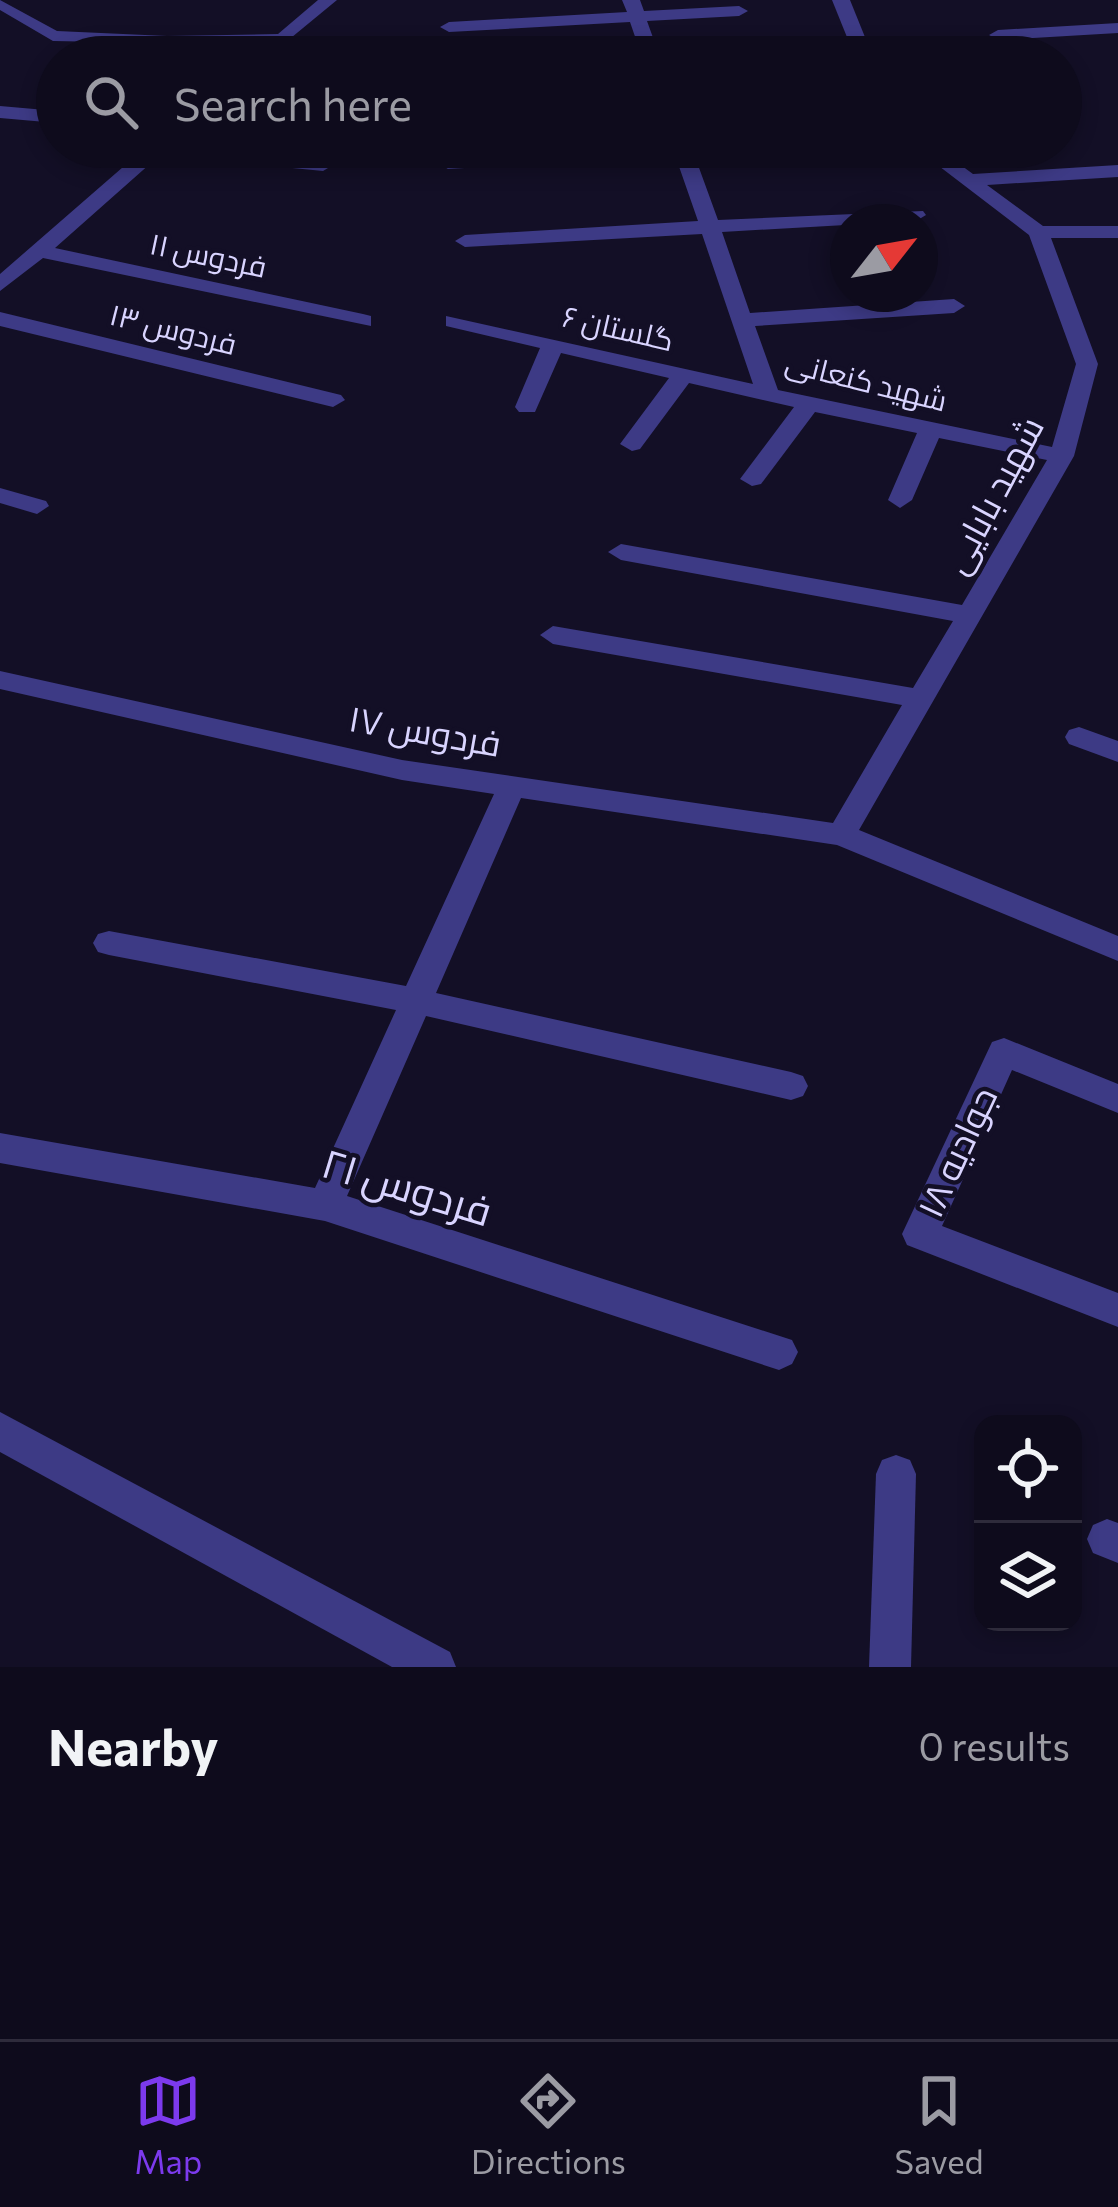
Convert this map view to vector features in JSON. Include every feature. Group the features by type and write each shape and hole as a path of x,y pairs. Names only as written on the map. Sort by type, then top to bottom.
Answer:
{"street":[{"path":"286,36 328,0"},
{"path":"841,0 856,36"},
{"path":"0,3 53,36"},
{"path":"449,27 634,8 739,11"},
{"path":"998,35 1118,28"},
{"path":"0,112 36,115"},
{"path":"1,283 134,168"},
{"name":"شهید کنعانی","path":"689,168 768,395 1062,456"},
{"path":"952,168 1038,232 1118,232"},
{"path":"1068,168 1072,174"},
{"path":"968,180 1118,171"},
{"path":"464,241 830,220"},
{"name":"شهید بابایی","path":"841,836 1062,456 1087,364 1038,232"},
{"name":"فردوس ۱۱","path":"39,250 363,321"},
{"path":"742,320 954,306"},
{"name":"فردوس ۱۳","path":"0,319 333,400"},
{"name":"گلستان ۶","path":"454,321 768,395"},
{"path":"527,407 554,345"},
{"path":"632,444 683,375"},
{"path":"752,479 809,403"},
{"path":"900,500 931,429"},
{"path":"0,495 37,506"},
{"path":"621,552 969,615"},
{"path":"553,635 920,699"},
{"name":"فردوس ۱۷","path":"0,680 402,770 841,836 1118,949"},
{"path":"1079,737 1118,752"},
{"path":"325,1205 512,786"},
{"path":"109,943 416,1001 791,1086"},
{"name":"جوادیه ۱۸","path":"1118,1099 1004,1052 920,1234 1118,1310"},
{"name":"فردوس ۲۱","path":"0,1148 325,1205 778,1352"},
{"path":"0,1431 435,1667"},
{"path":"890,1667 896,1474"}]}
